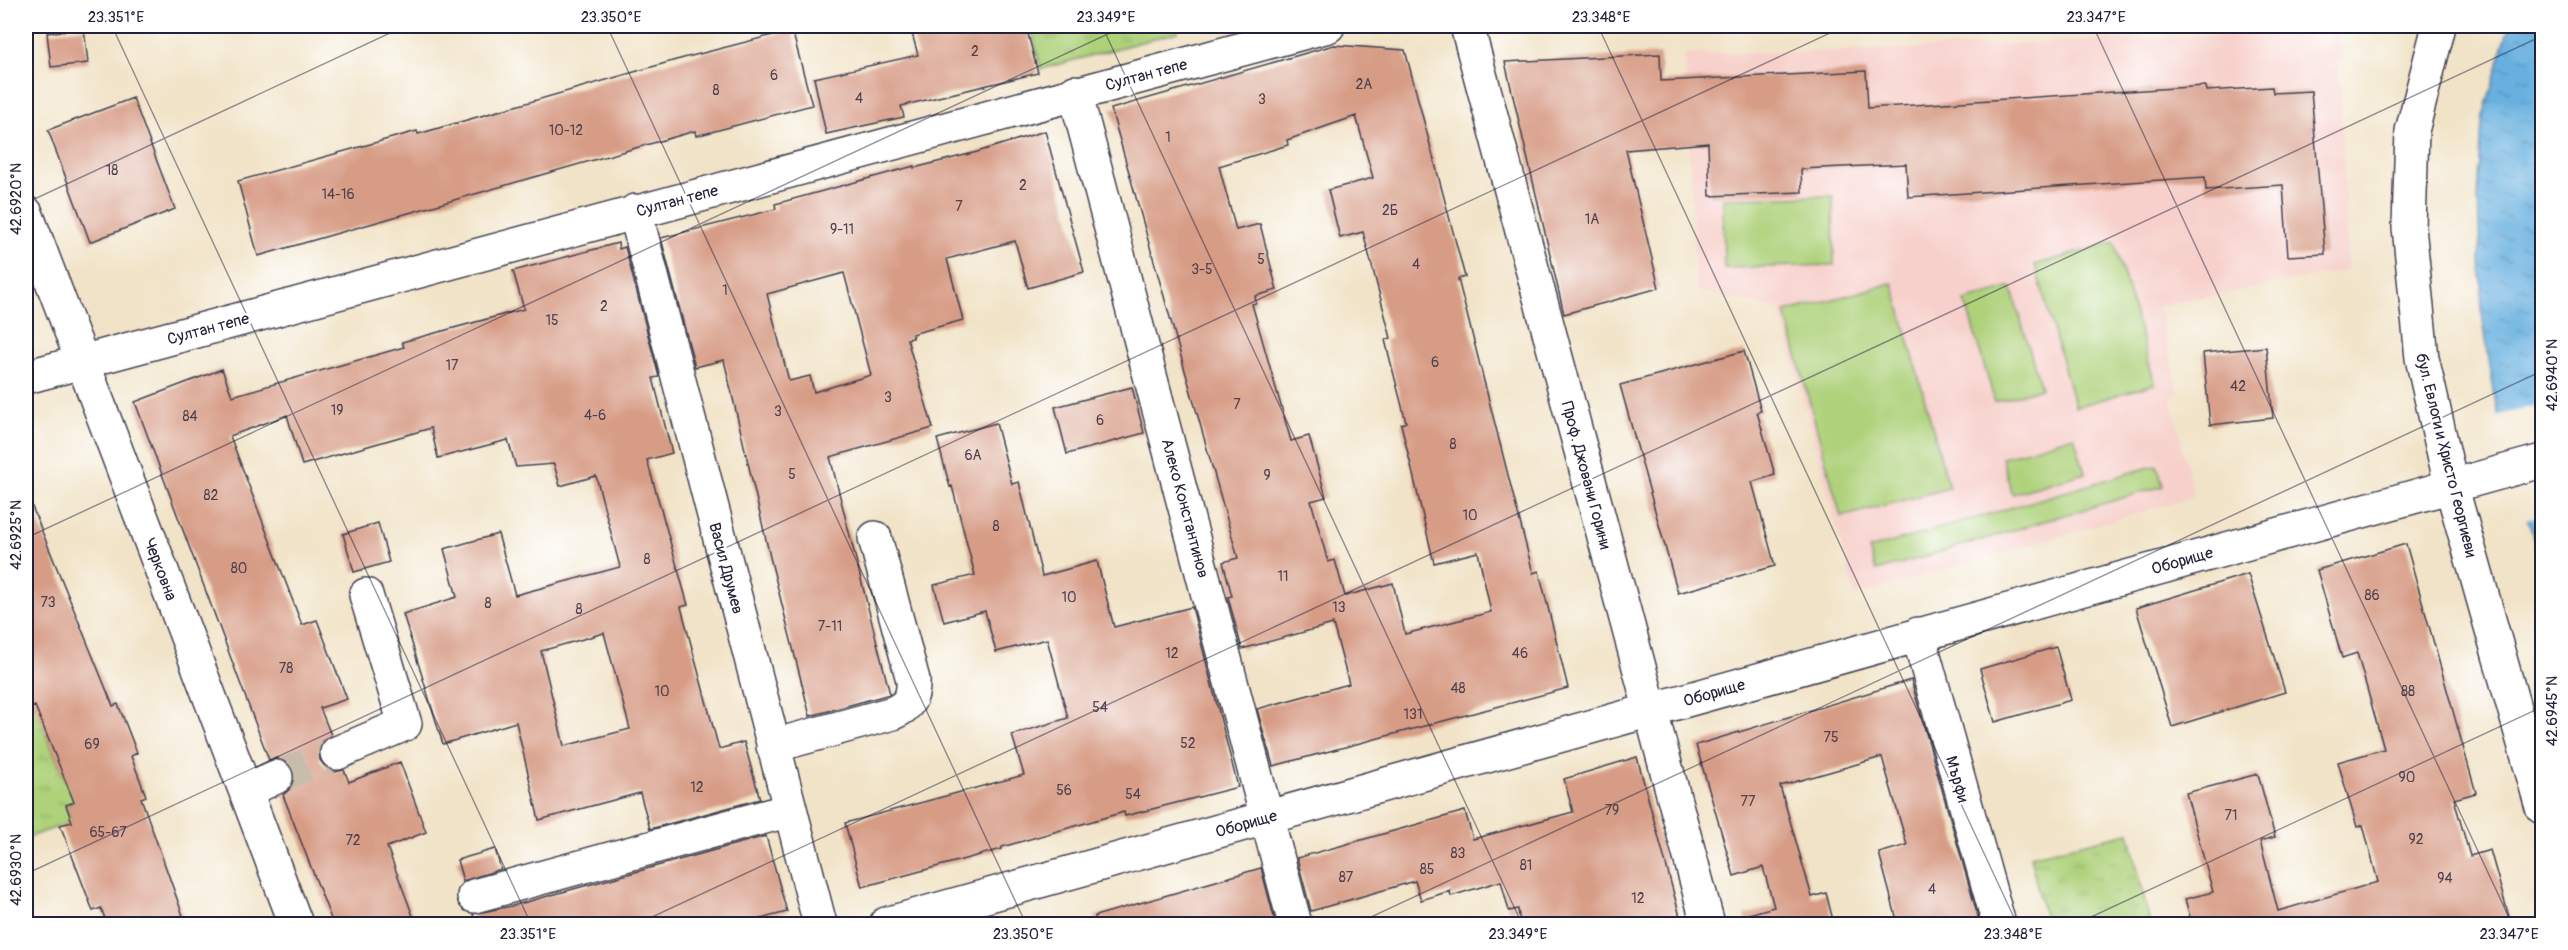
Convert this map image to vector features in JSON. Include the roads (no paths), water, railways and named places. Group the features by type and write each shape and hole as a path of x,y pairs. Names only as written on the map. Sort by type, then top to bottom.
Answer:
{"street":[{"name":"Султан тепе","path":"26,377 1075,92 1329,26"},
{"name":"Проф. Джовани Горини","path":"1467,26 1708,924"},
{"name":"бул. Евлоги и Христо Георгиеви","path":"2439,26 2412,131 2409,227 2422,358 2451,485 2542,807"},
{"name":"Алеко Константинов","path":"1075,92 1295,924"},
{"name":"Васил Друмев","path":"635,211 820,924"},
{"name":"Черковна","path":"26,213 296,924"},
{"name":"Оборище","path":"886,924 2542,460"},
{"path":"773,746 893,713 903,708 910,700 913,680 875,538"},
{"path":"337,753 405,724 366,595"},
{"name":"Мърфи","path":"1918,634 1999,924"},
{"path":"246,791 276,777"},
{"path":"474,896 790,810"}],"water":[{"path":"2509,26 2542,26 2542,568 2496,405 2482,314 2478,199 2482,119"}],"tunnel":[{"path":"276,777 337,753"}]}
